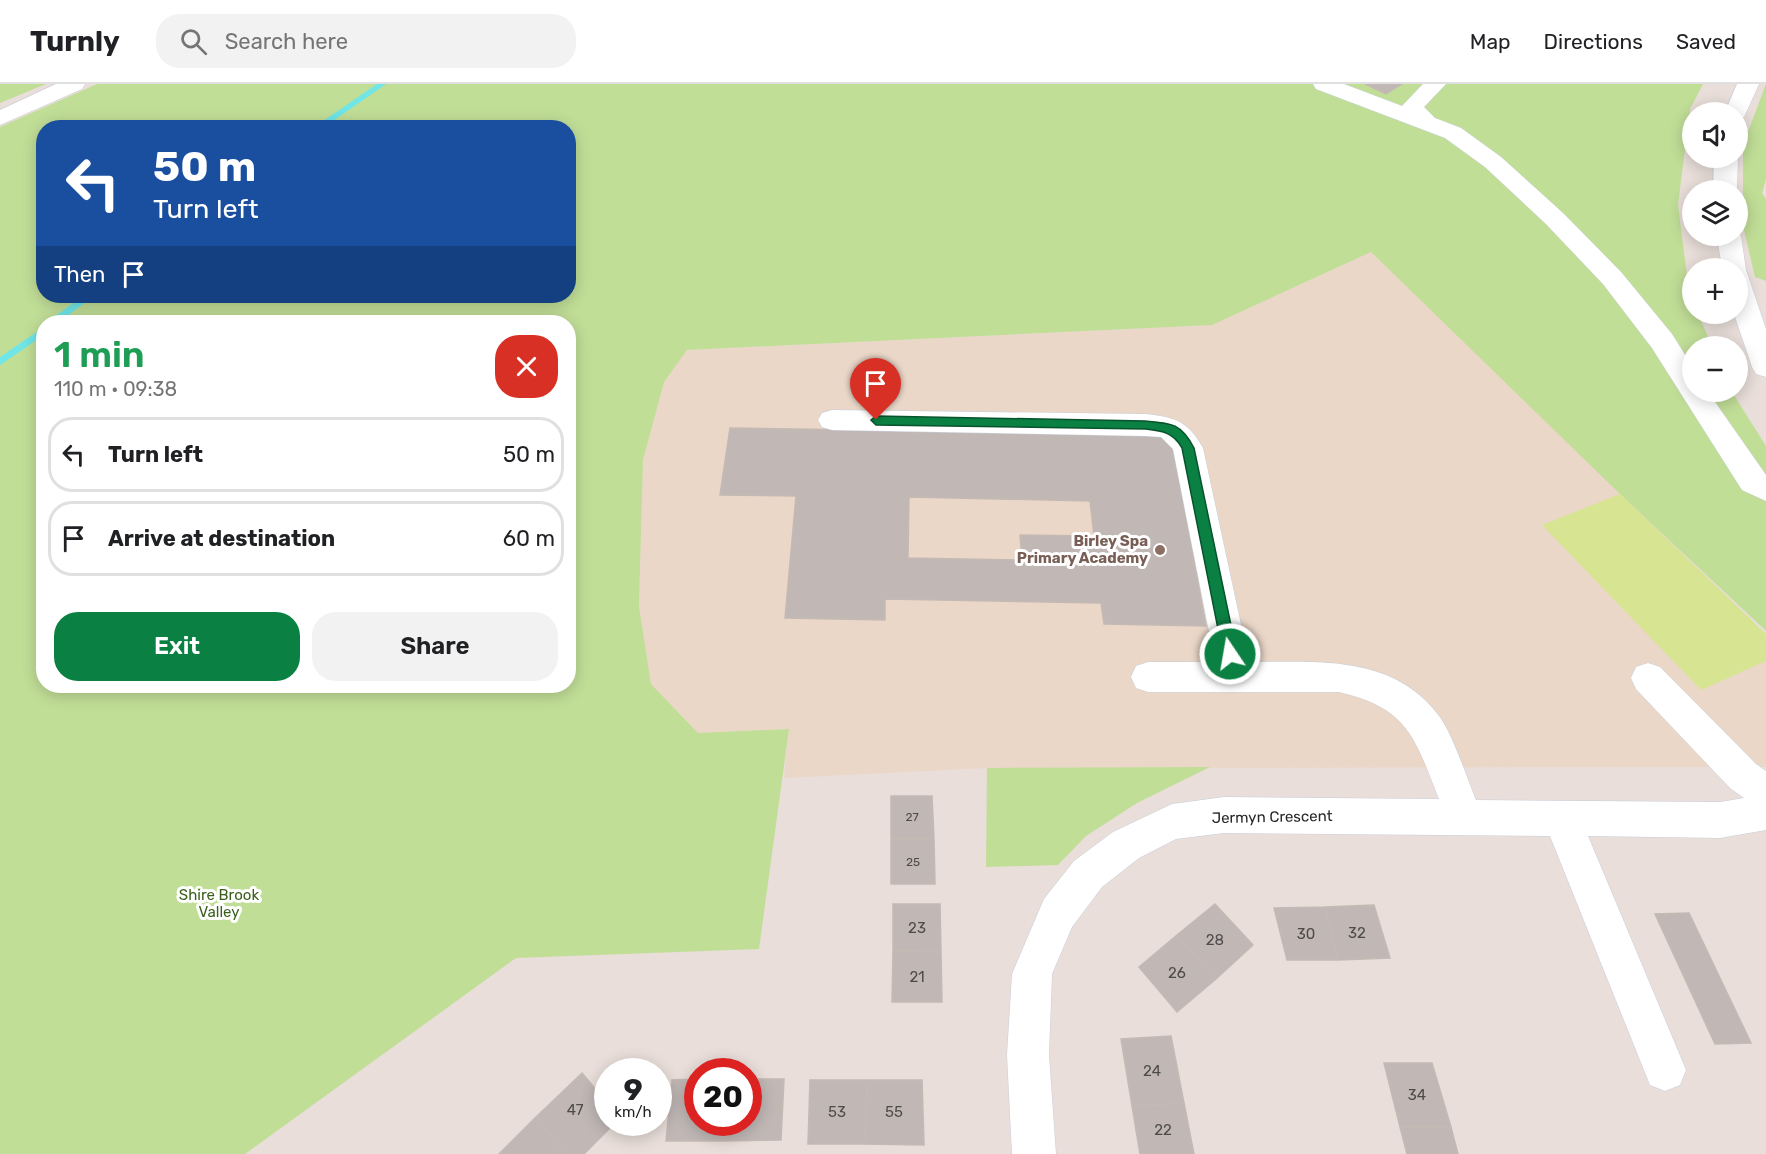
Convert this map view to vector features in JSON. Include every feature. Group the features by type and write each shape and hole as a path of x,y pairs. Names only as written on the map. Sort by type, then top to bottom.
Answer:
{"street":[{"path":"0,118 74,84"},
{"path":"1324,84 1453,133 1493,162 1555,219 1612,278 1662,341 1682,373"},
{"path":"1427,123 1412,107 1434,84"},
{"path":"1740,102 1748,84"},
{"path":"1748,316 1766,367"},
{"path":"1701,402 1753,482 1766,489"},
{"path":"832,420 1145,425 1168,427 1181,435 1188,448 1235,677"},
{"path":"1148,677 1339,677 1371,684 1404,702 1428,729 1465,817"},
{"path":"1648,678 1743,776 1766,793"},
{"name":"Jermyn Crescent","path":"1034,1154 1028,1055 1032,974 1058,913 1088,874 1126,845 1172,822 1224,815 1720,820 1766,812"},
{"path":"1561,817 1665,1070"}],"shaded area":[{"name":"Birley Spa Primary Academy","path":"1371,252 1766,634 1766,767 987,768 784,778 789,729 698,733 651,684 639,606 643,460 672,351 1212,325"}],"green space":[{"path":"0,84 46,84 0,103"},
{"name":"Shire Brook Valley","path":"97,84 1703,84 1694,102 1682,102 1683,168 1678,205 1685,258 1682,258 1682,324 1702,324 1708,336 1682,336 1682,402 1738,402 1766,446 1766,631 1620,494 1371,252 1212,325 687,350 664,382 643,460 639,606 651,684 698,733 789,729 759,949 516,958 245,1154 0,1154 0,127"},
{"path":"1766,84 1766,179 1762,193 1766,199 1766,281 1755,277 1748,246 1748,180 1743,180 1743,168 1748,168 1748,132"},
{"path":"1620,494 1766,634 1766,661 1701,690 1542,525"},
{"path":"1210,767 1137,803 1086,836 1058,865 986,867 987,768"}],"building":[{"path":"1365,84 1402,84 1386,94"},
{"path":"730,428 1171,435 1206,626 1104,624 1101,603 885,599 885,620 785,618 796,496 720,495","holes":["909,497 1090,501 1094,536 1020,535 1022,560 908,558"]},
{"path":"891,796 932,796 934,839 891,839"},
{"path":"891,839 934,839 935,884 891,884"},
{"path":"893,904 940,904 941,952 893,951"},
{"path":"1215,904 1253,945 1216,979 1177,935"},
{"path":"1374,905 1390,958 1338,960 1325,907"},
{"path":"1325,907 1338,960 1287,960 1274,908"},
{"path":"1689,913 1751,1043 1715,1044 1655,914"},
{"path":"1177,935 1216,979 1177,1012 1139,967"},
{"path":"893,951 941,952 942,1002 892,1002"},
{"path":"1171,1036 1184,1103 1132,1106 1121,1039"},
{"path":"1384,1063 1432,1063 1451,1127 1400,1127"},
{"path":"582,1073 594,1087 594,1136 602,1136 584,1154 565,1154 536,1117"},
{"path":"762,1079 784,1079 781,1140 723,1141 723,1136 762,1136"},
{"path":"672,1080 684,1080 684,1136 723,1136 723,1141 666,1141 666,1136 672,1136"},
{"path":"810,1080 867,1080 865,1144 808,1144"},
{"path":"867,1080 922,1080 924,1145 865,1144"},
{"path":"1184,1103 1194,1154 1140,1154 1132,1106"},
{"path":"536,1117 565,1154 499,1154"},
{"path":"1400,1127 1451,1127 1458,1154 1407,1154"}],"waterway":[{"path":"329,120 382,84"},
{"path":"63,315 79,303"},
{"path":"0,362 36,336"}],"place":[{"name":"Birley Spa Primary Academy","path":"1160,550"}],"route":[{"path":"876,420 1145,425 1168,427 1181,435 1188,448 1230,654"}]}
